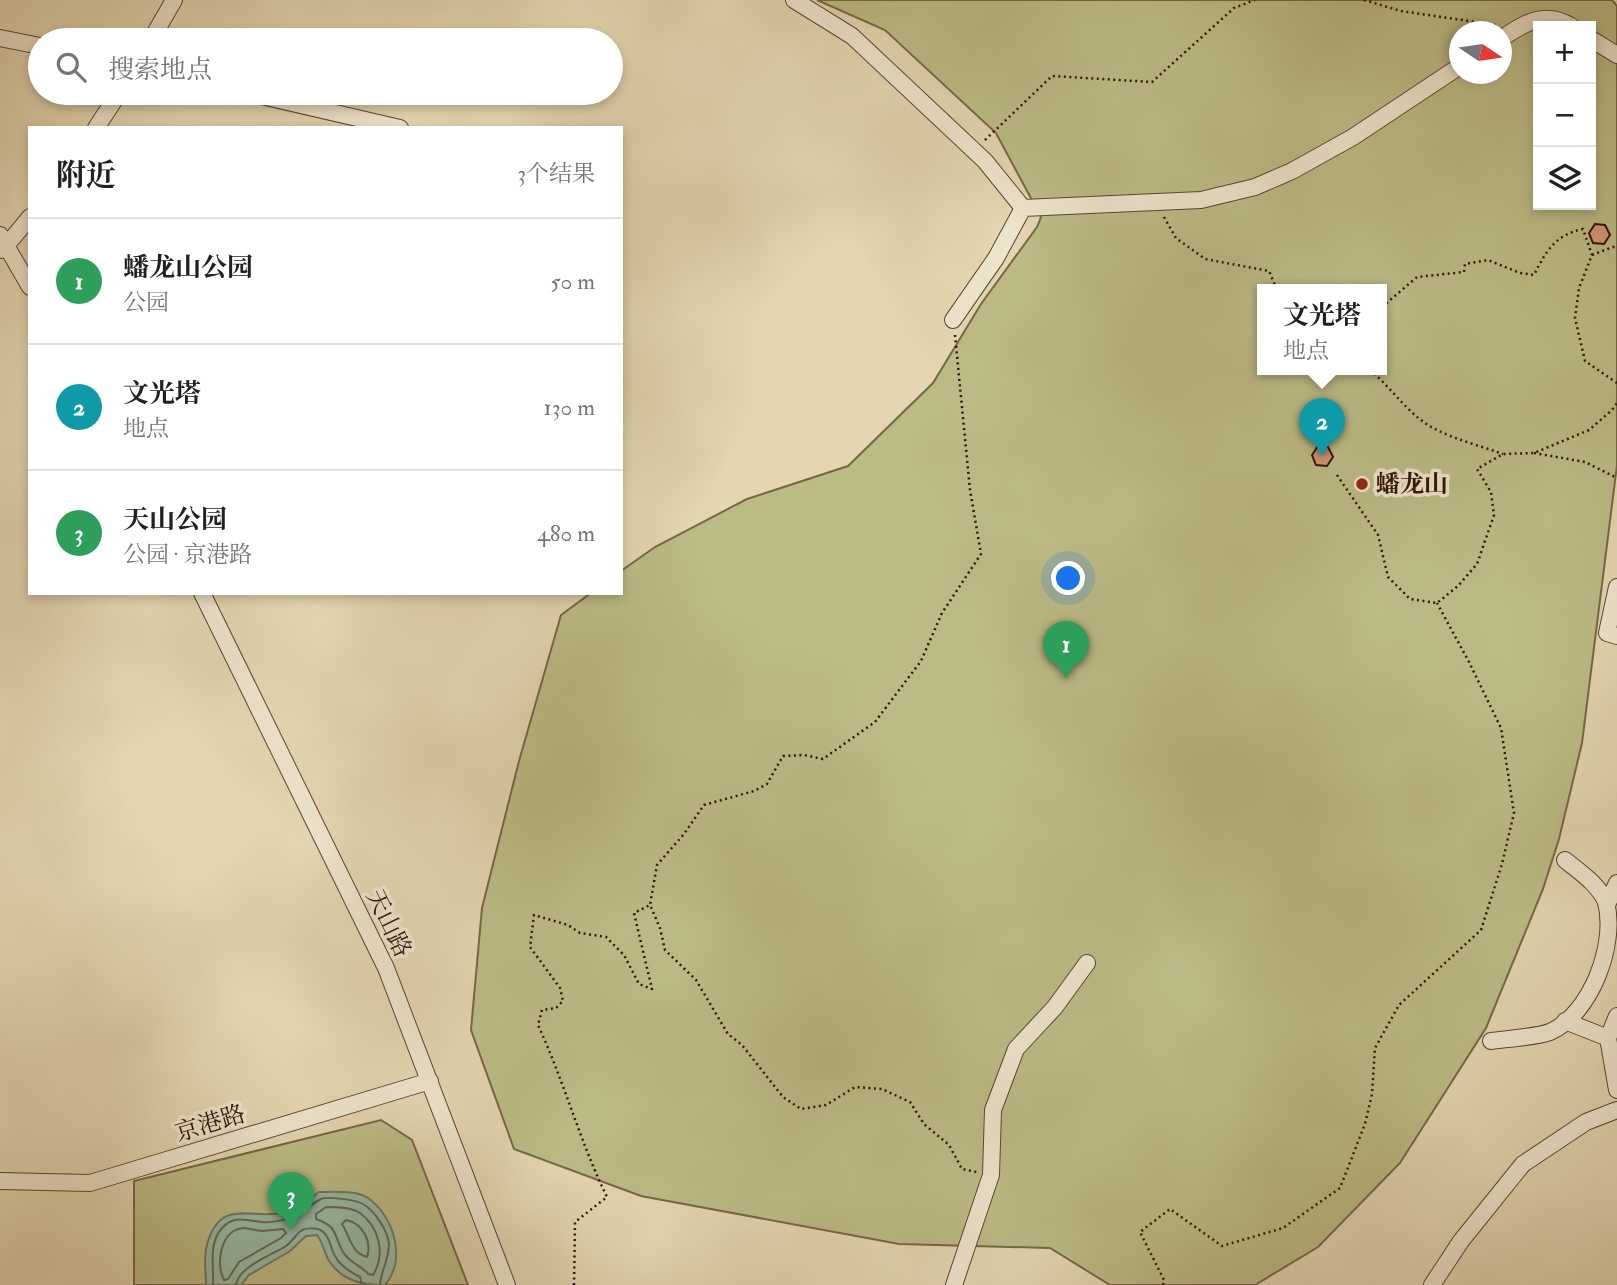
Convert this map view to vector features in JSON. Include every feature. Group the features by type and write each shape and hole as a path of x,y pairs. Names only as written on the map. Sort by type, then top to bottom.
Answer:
{"street":[{"path":"158,28 174,0"},
{"path":"794,0 852,36 974,151 1023,208"},
{"path":"1512,32 1534,20 1557,18 1562,21"},
{"path":"0,38 28,44"},
{"path":"1596,42 1617,55"},
{"path":"1023,208 1201,200 1255,187 1292,171 1353,137 1449,73"},
{"path":"97,126 111,105"},
{"path":"301,105 391,126"},
{"path":"953,320 996,258 1023,208"},
{"path":"28,218 2,244 28,284"},
{"path":"1617,587 1607,633 1617,636"},
{"name":"天山路","path":"203,595 386,968 508,1285"},
{"path":"1491,1041 1550,1032 1579,1010 1595,987 1611,942 1607,905 1597,887 1565,860"},
{"path":"1607,905 1617,883"},
{"path":"954,1285 991,1175 993,1110 1016,1049 1055,1007 1087,963"},
{"path":"1617,1016 1608,1038 1617,1090"},
{"path":"1565,1021 1608,1038"},
{"name":"京港路","path":"0,1181 90,1184 430,1081"},
{"path":"1432,1285 1461,1241 1523,1164 1586,1122 1617,1110"}],"path":[{"path":"974,151 1052,76 1152,82 1234,8 1255,0"},
{"path":"1364,0 1401,11 1516,29"},
{"path":"1155,202 1176,238 1205,259 1269,271 1274,284"},
{"path":"1387,302 1417,277 1464,272 1465,264 1488,260 1521,273 1534,275 1547,249 1572,232 1583,229 1592,255 1578,288 1575,318 1585,360 1617,383"},
{"path":"1592,255 1617,248"},
{"path":"953,320 970,490 981,554 942,613 920,661 875,722 823,758 783,756 767,784 754,791 704,805 684,834 657,865 650,905 665,950 696,980 728,1034 742,1045 783,1097 801,1109 826,1105 855,1087 882,1089 910,1102 924,1124 948,1145 962,1168 991,1175"},
{"path":"1376,375 1406,407 1434,429 1503,454 1534,453 1585,462 1617,478"},
{"path":"1534,453 1589,430 1612,411 1617,403"},
{"path":"1337,475 1378,535 1388,577 1410,599 1437,603 1458,586 1477,564 1494,514 1491,492 1477,469 1503,454"},
{"path":"1163,1285 1164,1280 1140,1232 1170,1209 1222,1246 1283,1228 1340,1188 1365,1124 1372,1094 1375,1048 1399,1005 1481,930 1503,864 1514,813 1501,728 1437,603"},
{"path":"574,1285 575,1222 607,1197 595,1173 556,1065 538,1025 542,1010 556,1008 563,1001 560,988 530,947 534,915 568,925 580,933 606,937 624,955 639,985 652,989 634,913 650,905"}],"shaded area":[{"path":"817,0 1612,0 1617,6 1617,465 1582,743 1559,839 1543,889 1486,1028 1400,1163 1318,1247 1255,1285 1110,1285 1050,1248 899,1244 641,1196 514,1149 471,1030 482,908 519,761 561,615 588,595 623,595 623,570 655,547 747,499 848,466 933,383 981,304 1037,227 1041,217 996,133 885,30"},
{"path":"381,1120 412,1140 468,1285 134,1285 134,1181"}],"water":[{"path":"319,1192 363,1195 385,1216 391,1227 396,1251 392,1275 385,1285 360,1283 340,1273 329,1261 317,1235 306,1236 290,1251 249,1275 241,1285 206,1285 206,1247 214,1228 221,1220 238,1213 287,1212"}],"building":[{"path":"1595,224 1605,225 1610,235 1604,244 1593,243 1589,233"},
{"path":"1318,446 1328,447 1333,457 1327,466 1316,465 1312,455"}],"place":[{"name":"文光塔","path":"1322,456"},
{"name":"蟠龙山","path":"1362,484"},
{"name":"蟠龙山公园","path":"1066,679"},
{"name":"天山公园","path":"291,1230"}]}
